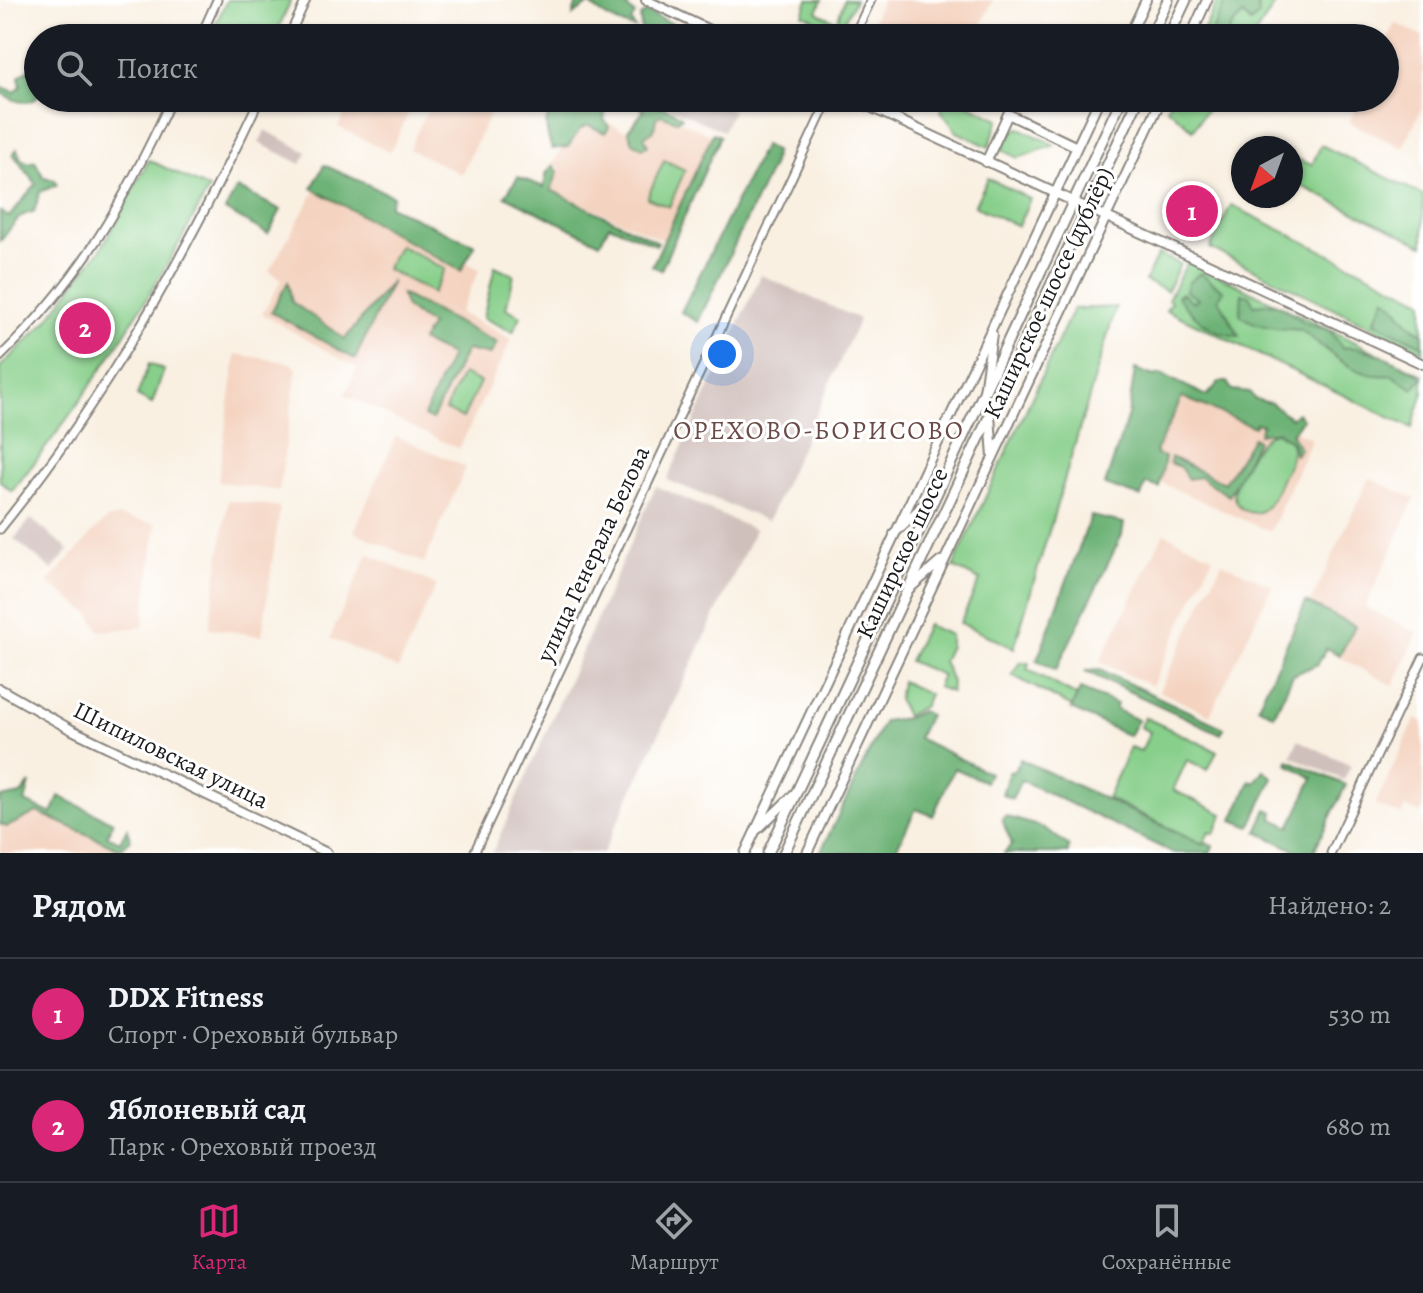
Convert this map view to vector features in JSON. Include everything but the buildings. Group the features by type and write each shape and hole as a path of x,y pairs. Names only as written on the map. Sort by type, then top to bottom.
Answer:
{"main road":[{"path":"646,0 697,24"},
{"path":"1135,24 1146,0"},
{"path":"1157,24 1168,0"},
{"path":"1175,24 1186,0"},
{"path":"1196,24 1207,0"},
{"path":"881,112 1423,364"},
{"name":"Каширское шоссе (дублёр)","path":"745,853 890,537 1093,112"},
{"name":"Каширское шоссе","path":"768,853 1115,112"},
{"name":"Каширское шоссе","path":"784,853 1132,112"},
{"name":"Каширское шоссе (дублёр)","path":"807,853 1156,112"},
{"path":"986,162 1008,114 1077,147"},
{"path":"983,397 995,318"},
{"path":"990,414 993,458"},
{"path":"890,537 941,487"},
{"path":"906,591 947,555"},
{"name":"Шипиловская улица","path":"0,689 70,729 327,853"},
{"path":"753,834 798,791"}],"street":[{"path":"206,24 217,0"},
{"path":"295,24 306,0"},
{"path":"860,24 871,0"},
{"path":"0,357 53,301 96,246 137,173 165,112"},
{"path":"0,529 60,451 132,342 180,259 253,112"},
{"name":"улица Генерала Белова","path":"474,853 822,112"},
{"path":"1331,853 1423,658"}],"shaded area":[{"path":"882,0 993,0 982,24 871,24"},
{"path":"1399,25 1423,36 1423,105 1403,148 1349,122 1354,112 1399,112"},
{"path":"345,112 409,112 390,152 338,127"},
{"path":"426,112 491,112 461,174 409,149"},
{"path":"579,112 586,112 626,131 641,112 661,112 712,136 663,240 551,189 559,166 553,165"},
{"path":"680,112 732,112 723,131"},
{"path":"265,130 307,152 301,164 259,143"},
{"path":"315,191 480,269 459,313 512,339 459,449 345,395 357,368 262,314 282,279 269,271"},
{"path":"761,275 859,319 768,521 667,480"},
{"path":"236,354 291,363 297,368 279,491 218,482"},
{"path":"1161,381 1258,426 1263,416 1312,439 1270,532 1135,471"},
{"path":"396,436 466,467 424,563 354,532"},
{"path":"1369,478 1415,499 1365,607 1418,633 1393,686 1327,650 1342,619 1310,604"},
{"path":"656,486 755,530 603,853 492,853"},
{"path":"228,500 280,507 262,636 209,628"},
{"path":"119,516 156,524 143,627 100,631 90,614 48,583 95,530 107,519"},
{"path":"31,519 69,550 52,570 14,539"},
{"path":"1164,533 1213,557 1152,686 1100,662"},
{"path":"368,554 436,585 398,669 330,638"},
{"path":"1222,562 1272,586 1210,715 1159,691"},
{"path":"1416,718 1423,722 1423,810 1421,814 1406,807 1401,815 1375,805"},
{"path":"1298,740 1351,765 1344,780 1291,756"},
{"path":"0,795 128,853 0,853"}],"green space":[{"path":"227,0 291,0 280,24 216,24"},
{"path":"584,0 620,0 635,15 633,24 621,24 590,4 573,15 577,3"},
{"path":"808,0 822,0 817,12 837,22 844,0 855,0 843,24 824,24 803,14"},
{"path":"1218,0 1278,0 1262,24 1207,24"},
{"path":"1226,0 1257,0 1259,15 1251,23 1243,15 1234,24 1215,24"},
{"path":"646,12 673,24 641,24 640,17"},
{"path":"24,73 23,102 0,92 0,86 15,92 21,86 19,76"},
{"path":"550,112 605,112 604,119 609,127 605,133 588,125 580,129 568,147 552,149 546,122"},
{"path":"643,112 673,112 682,117 677,121 661,115 656,118 654,130 644,137 648,146 642,148 633,142 628,130"},
{"path":"942,112 984,112 999,119 989,147 957,132"},
{"path":"1172,112 1205,112 1193,130"},
{"path":"1018,128 1055,145 1018,158 1002,150 1009,133"},
{"path":"713,133 720,136 661,270 652,266"},
{"path":"764,145 775,151 772,166 698,322 681,312"},
{"path":"1321,145 1423,195 1423,245 1303,187 1303,162 1312,165"},
{"path":"17,149 21,159 29,163 35,161 44,178 55,180 57,185 40,192 34,212 18,219 0,241 0,211 9,217 36,184 13,154"},
{"path":"149,160 209,189 118,345 12,491 0,481 0,367 46,322 102,247"},
{"path":"664,160 685,170 669,207 647,198"},
{"path":"324,165 393,196 389,206 475,245 461,271 312,188"},
{"path":"553,165 558,172 551,190 658,242 656,245 609,225 600,243 505,196 518,177 544,187 546,174"},
{"path":"988,178 1030,199 1018,226 974,206"},
{"path":"237,188 281,210 268,234 225,210"},
{"path":"1231,205 1231,208 1237,208 1423,301 1423,332 1412,326 1385,298 1377,320 1423,346 1423,352 1210,248"},
{"path":"399,245 445,269 433,293 386,269"},
{"path":"1158,254 1180,264 1167,291 1145,281"},
{"path":"1188,261 1423,375 1423,392 1412,428 1166,310 1171,302 1168,299"},
{"path":"495,266 514,275 506,308 521,316 513,332 483,318"},
{"path":"1200,273 1224,291 1218,298 1239,336 1220,332 1204,323 1177,296 1182,293 1193,302 1198,299 1186,291 1188,283"},
{"path":"392,281 355,359 271,312 288,282 292,302 345,339"},
{"path":"401,294 497,343 490,355 466,350 432,420 424,416 451,355 421,341 431,325 406,308"},
{"path":"1242,294 1249,295 1254,305 1275,303 1306,323 1330,331 1343,348 1372,352 1423,377 1413,389 1392,375 1365,373 1353,368 1301,330 1269,327 1240,315"},
{"path":"1385,298 1412,326 1423,332 1423,346 1374,322"},
{"path":"1116,307 1014,648 960,623 980,580 953,567 1073,309"},
{"path":"149,364 164,370 152,404 137,396"},
{"path":"1135,369 1154,376 1161,374 1207,396 1219,382 1227,382 1232,390 1250,392 1254,399 1271,403 1291,418 1297,413 1303,419 1291,433 1300,449 1295,455 1292,442 1278,431 1259,434 1262,425 1256,423 1254,427 1182,397 1156,451 1156,455 1165,457 1159,488 1146,483 1141,497 1105,485 1128,415"},
{"path":"462,374 480,382 463,418 445,410"},
{"path":"1275,432 1290,441 1290,462 1269,503 1259,512 1249,512 1236,503 1236,485 1256,448"},
{"path":"1253,437 1257,440 1229,496 1200,477 1188,479 1180,467 1170,463 1171,457 1224,483"},
{"path":"1091,516 1124,523 1122,535 1056,670 1037,660"},
{"path":"1306,602 1355,626 1340,655 1326,648 1318,664 1293,675 1274,715 1258,706"},
{"path":"927,625 950,635 950,646 943,661 952,682 951,692 937,687 942,675 909,661"},
{"path":"1020,662 1029,663 1027,669 1077,696 1072,707 1012,675"},
{"path":"1100,670 1224,728 1221,734 1085,671"},
{"path":"901,681 929,694 924,706 906,716 898,699"},
{"path":"1080,689 1117,704 1115,709 1138,720 1129,736 1071,709"},
{"path":"922,711 929,715 918,738 989,773 985,782 954,768 933,816 916,809 894,853 820,853 884,721 907,718"},
{"path":"1144,717 1217,751 1208,770 1187,760 1173,790 1223,814 1214,834 1209,832 1203,844 1107,798 1130,747 1141,751 1150,732 1140,727"},
{"path":"1020,759 1203,845 1205,842 1213,846 1210,853 1173,853 1021,780 1012,799 1002,794 1009,772 1014,771"},
{"path":"1288,760 1346,785 1313,853 1301,853 1257,832 1267,809 1274,812 1273,819 1290,827 1313,778 1287,764"},
{"path":"1264,770 1273,778 1250,827 1233,820 1250,781 1254,783"},
{"path":"30,783 25,802 52,814 59,796 113,822 107,836 120,842 127,828 130,840 120,849 37,812 7,827 0,824 0,798 21,794"},
{"path":"1005,816 1044,828 1069,846 1068,853 1004,853 1012,844 1002,820"}],"place":[{"name":"DDX Fitness","path":"1192,211"},
{"name":"Яблоневый сад","path":"85,328"}],"district":[{"name":"ОРЕХОВО-БОРИСОВО","path":"819,430"}]}
